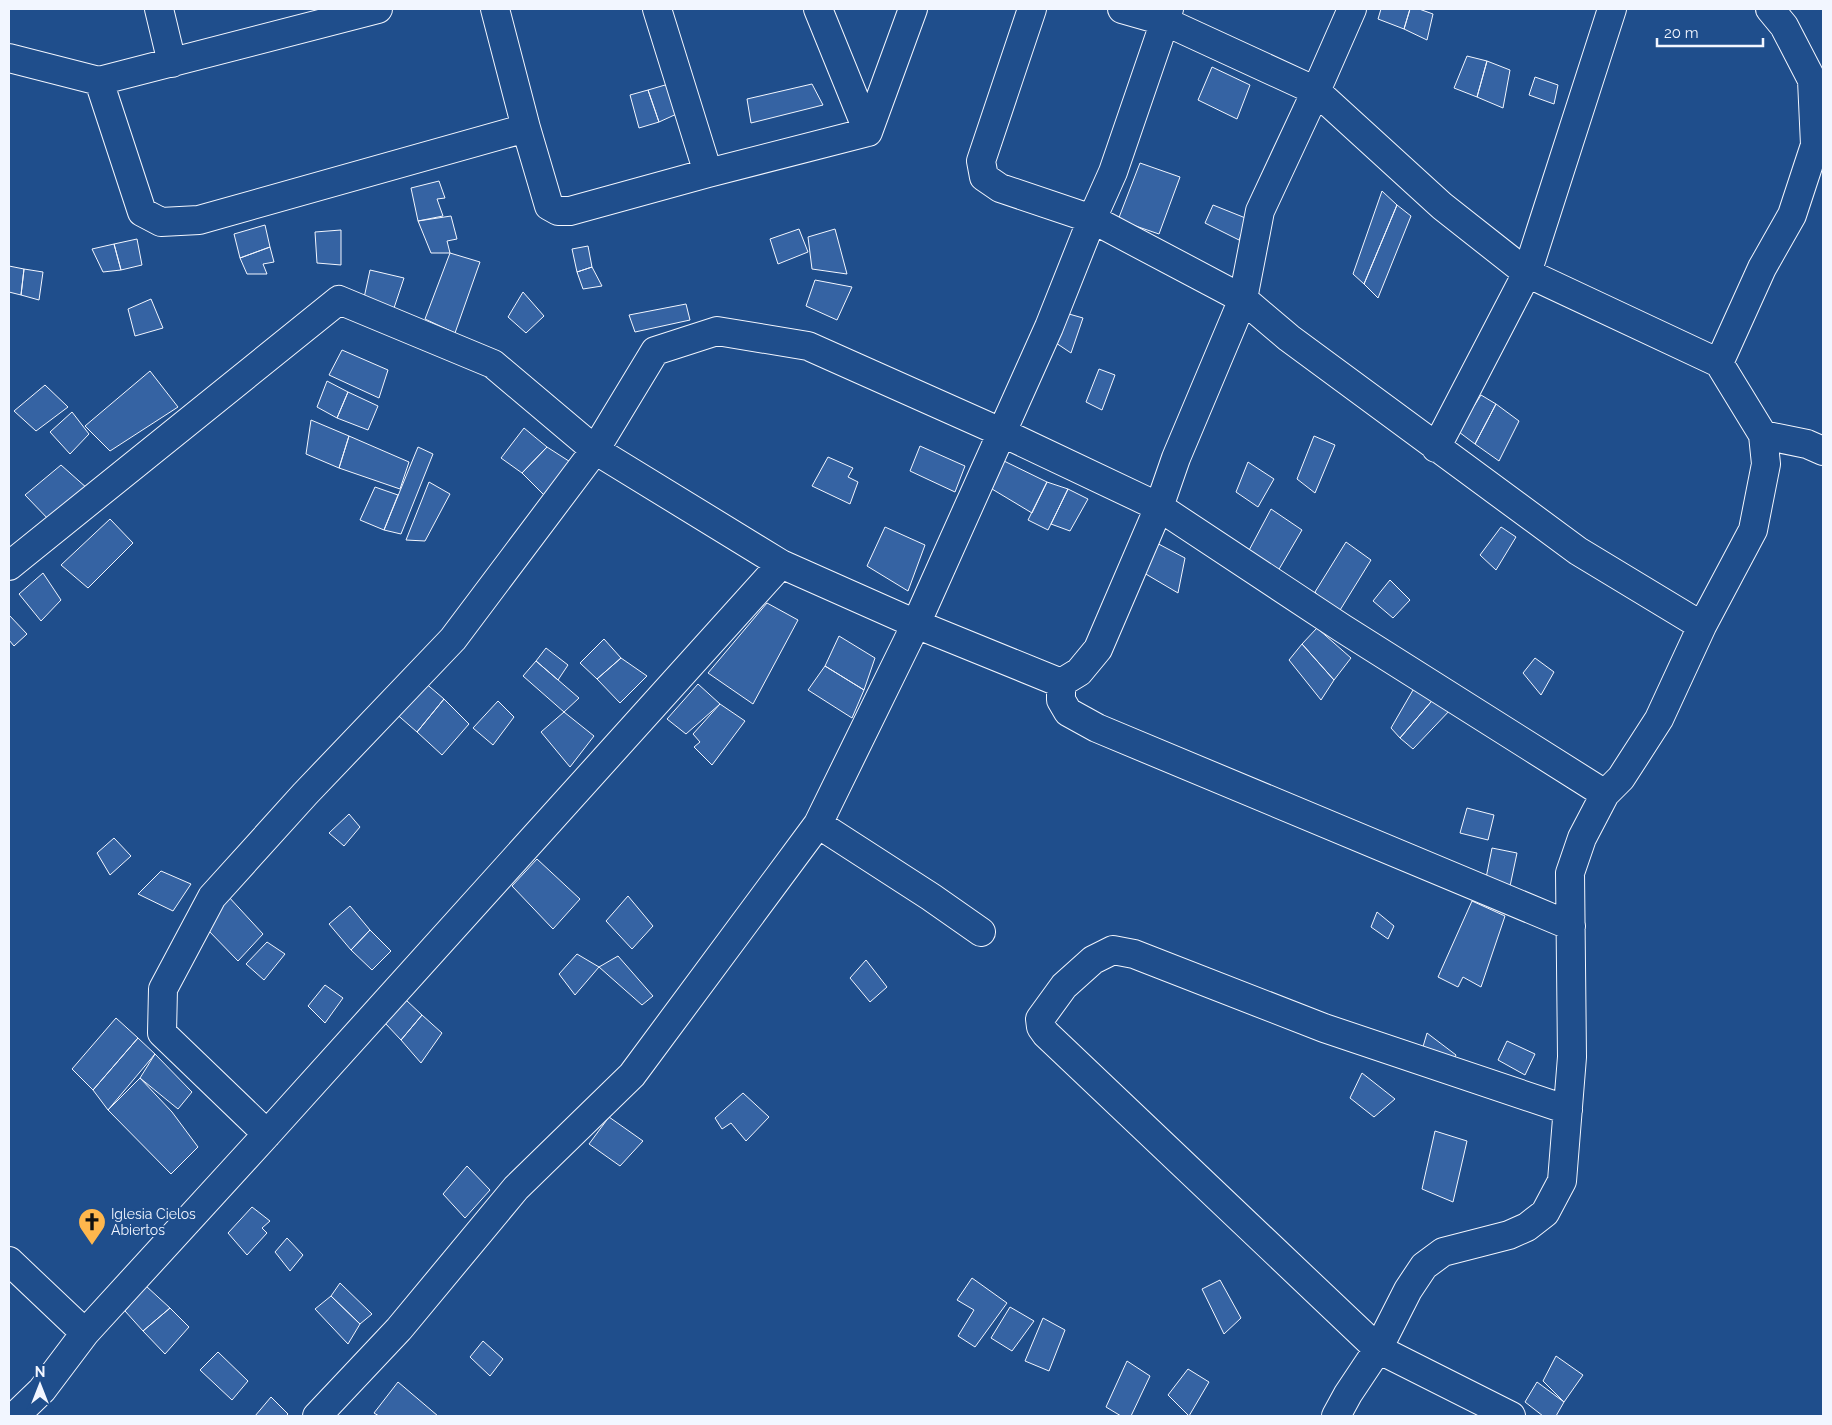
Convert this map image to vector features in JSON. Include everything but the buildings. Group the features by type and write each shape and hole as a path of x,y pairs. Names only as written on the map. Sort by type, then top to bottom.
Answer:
{"street":[{"path":"159,9 172,63"},
{"path":"9,58 99,81 378,9"},
{"path":"495,9 526,128 549,206 558,210 570,211 708,172 868,132"},
{"path":"657,9 708,172"},
{"path":"818,9 868,132"},
{"path":"868,132 913,9"},
{"path":"1032,9 981,161 984,177 1000,188 1092,219 1243,299 1289,338 1578,551 1702,626"},
{"path":"1122,9 1166,15 1316,91 1442,206 1527,273 1719,363 1763,436 1766,464 1753,530 1702,626 1659,719 1621,778 1605,794 1582,838 1570,873 1572,1057 1562,1181 1545,1213 1526,1227 1509,1236 1443,1252 1424,1266 1408,1290 1378,1349 1348,1394 1336,1416"},
{"path":"1061,683 1079,672 1098,649 1159,507 1176,458 1243,299 1260,210 1352,9"},
{"path":"1436,448 1527,273 1612,9"},
{"path":"1719,363 1762,268 1792,215 1814,145 1812,80 1784,26 1770,9"},
{"path":"317,1416 399,1329 516,1188 632,1075 818,824 916,624 1049,327 1113,172 1166,15"},
{"path":"99,81 142,212 161,222 199,220 526,128"},
{"path":"9,566 339,300 493,364 595,450 781,564 916,624 1061,683"},
{"path":"267,1134 162,1033 163,989 212,896 453,639 595,450 655,351 717,332 808,346 1003,433 1159,507 1350,633 1605,794"},
{"path":"1763,436 1807,444 1823,451"},
{"path":"15,1416 42,1403 85,1333 781,564"},
{"path":"1061,683 1061,700 1068,712 1096,728 1571,926"},
{"path":"818,824 931,897 981,932"},
{"path":"1511,1416 1378,1349 1046,1034 1041,1028 1040,1019 1064,986 1093,960 1113,950 1134,954 1324,1028 1568,1110"},
{"path":"9,1261 85,1333"}],"place":[{"name":"Iglesia Cielos Abiertos","path":"92,1246"}]}
